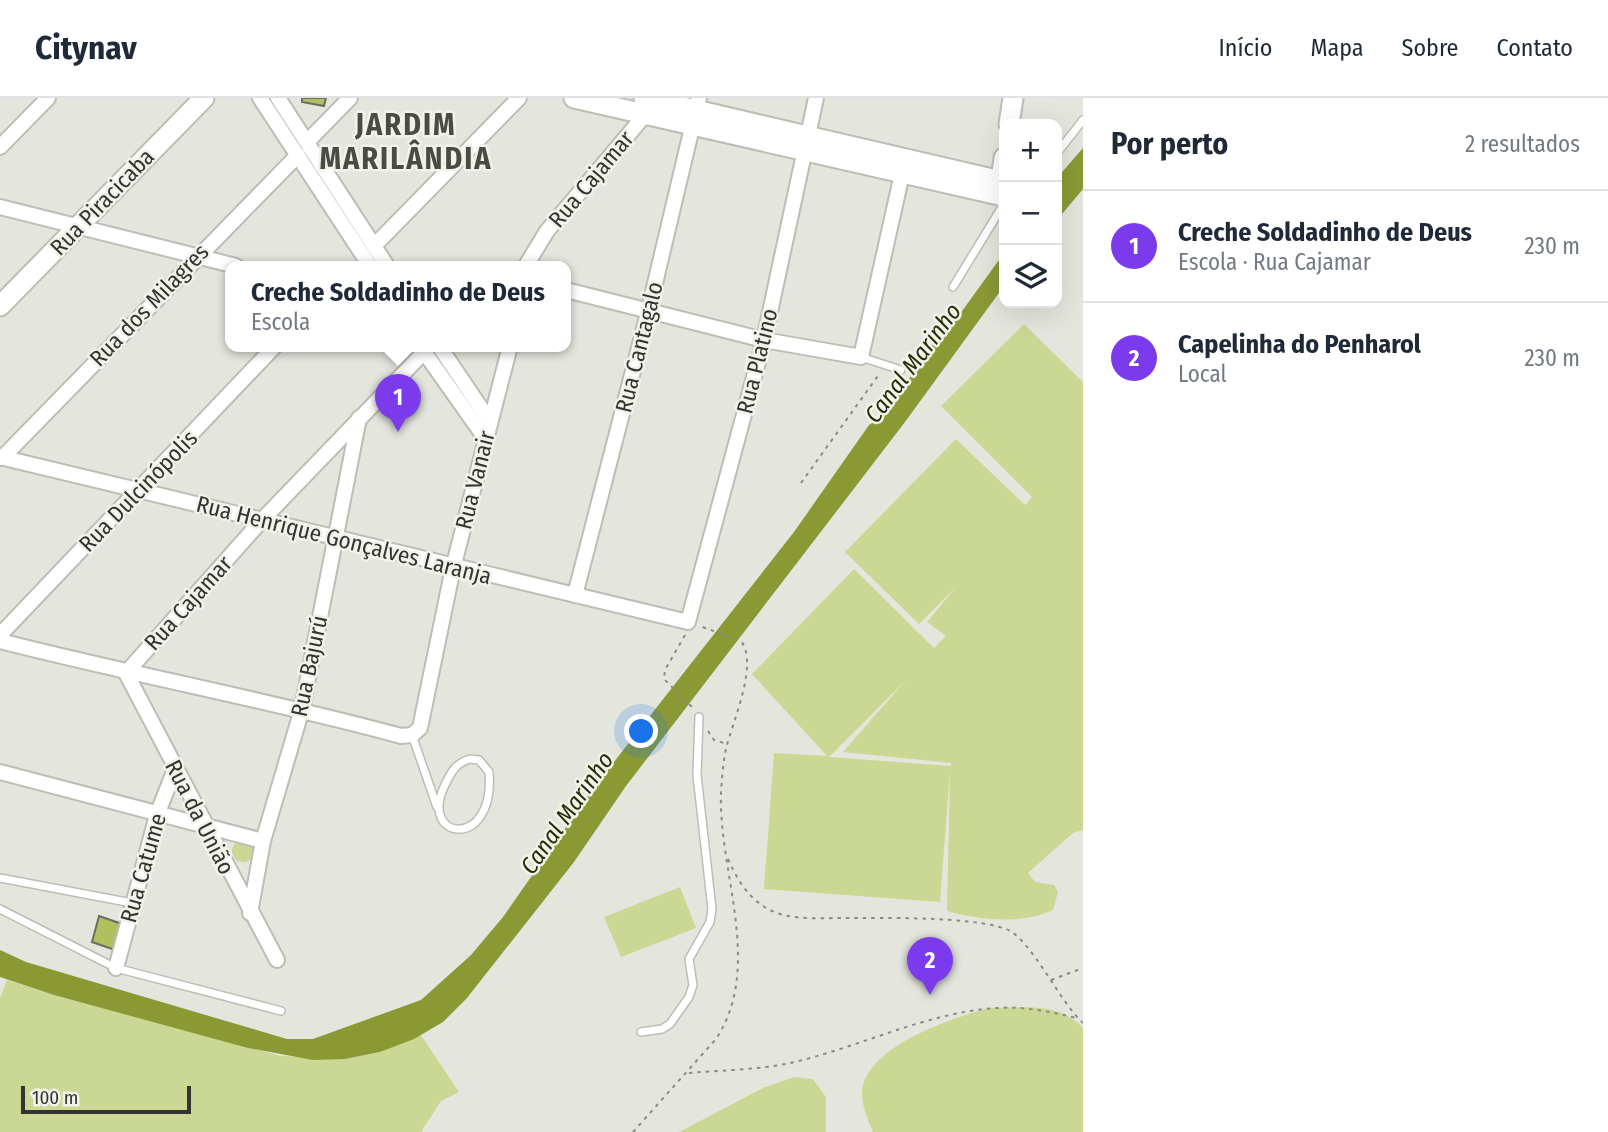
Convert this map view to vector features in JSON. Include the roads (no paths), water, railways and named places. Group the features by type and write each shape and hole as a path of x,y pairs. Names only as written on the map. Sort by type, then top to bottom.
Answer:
{"street":[{"path":"0,146 48,98"},
{"name":"Rua Piracicaba","path":"0,306 204,98"},
{"path":"260,98 365,258"},
{"path":"278,98 307,142 365,258"},
{"path":"307,142 349,98"},
{"path":"365,258 519,98"},
{"path":"574,98 652,103 696,111 805,144 999,188"},
{"name":"Rua Platino","path":"688,622 764,340 816,98"},
{"path":"1010,119 1013,98"},
{"name":"Rua Cajamar","path":"527,261 547,231 652,103"},
{"name":"Rua Cantagalo","path":"575,595 648,313 696,111"},
{"name":"Rua dos Milagres","path":"1,457 298,155"},
{"path":"571,291 648,313 764,340 861,357 903,167"},
{"path":"0,206 225,263"},
{"name":"Rua Dulcinópolis","path":"0,635 269,352"},
{"name":"Rua Cajamar","path":"126,673 262,520 419,352"},
{"path":"424,352 485,438"},
{"path":"443,352 489,421"},
{"name":"Rua Vanair","path":"412,734 421,728 453,568 508,352"},
{"name":"Rua Bajurú","path":"250,913 263,841 302,709 359,416"},
{"name":"Rua Henrique Gonçalves Laranja","path":"1,457 453,568 688,622"},
{"path":"0,641 126,673 302,709 401,736 412,734"},
{"name":"Rua da União","path":"126,673 277,960"},
{"name":"Rua Catume","path":"116,968 158,815 176,769"},
{"path":"0,772 263,841"}],"lane":[{"path":"1062,147 1083,120"},
{"path":"953,287 999,212"},
{"path":"861,357 901,370"},
{"path":"640,1032 662,1029 670,1024 690,997 693,985 690,959 710,922 712,909 696,775 699,717"},
{"path":"412,734 439,817 455,828 465,828 481,819 490,790 489,772 485,764 470,759 457,765 446,783 437,807"},
{"path":"0,878 132,903"},
{"path":"0,909 116,968 281,1011"}],"place":[{"name":"Creche Soldadinho de Deus","path":"398,432"},
{"name":"Capelinha do Penharol","path":"930,995"}],"district":[{"name":"JARDIM MARILÂNDIA","path":"406,142"}],"water label":[{"name":"Canal Marinho","path":"913,363"},
{"name":"Canal Marinho","path":"567,813"}]}
